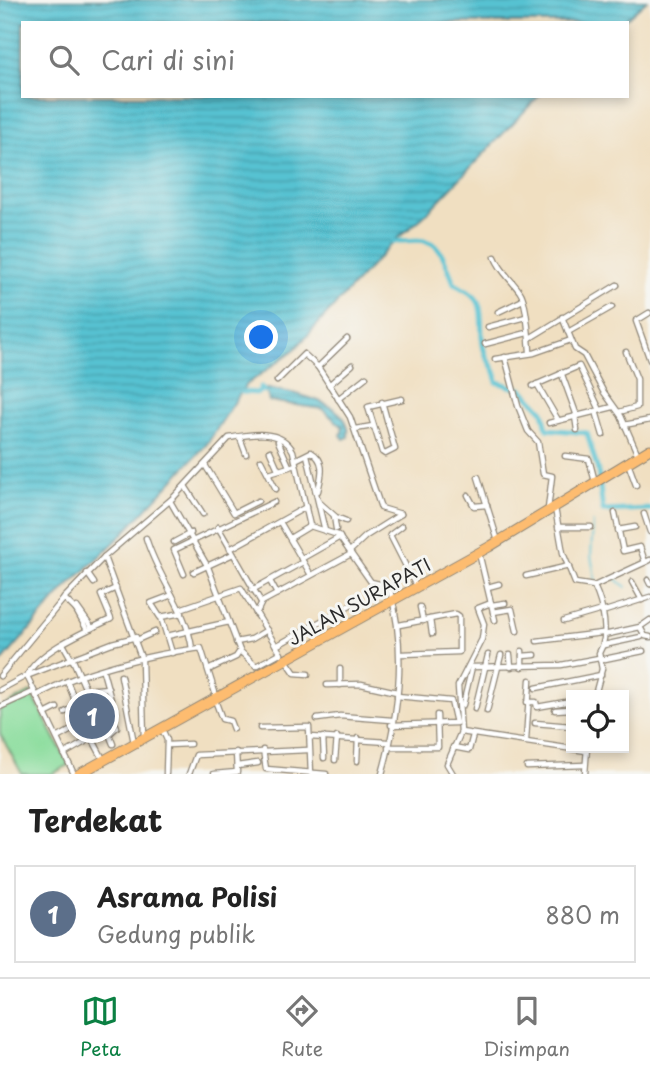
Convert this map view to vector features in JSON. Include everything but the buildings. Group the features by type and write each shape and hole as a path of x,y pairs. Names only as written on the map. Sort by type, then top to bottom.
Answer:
{"highway":[{"name":"JALAN SURAPATI","path":"79,774 216,699 284,658 498,542 650,449"}],"street":[{"path":"495,257 523,300 530,351"},
{"path":"485,344 528,335 617,285"},
{"path":"498,312 523,300"},
{"path":"568,332 612,307"},
{"path":"649,313 636,321 650,360"},
{"path":"488,327 526,317"},
{"path":"562,317 571,340 578,352 585,356 639,456"},
{"path":"318,367 347,340"},
{"path":"495,359 555,347 571,340"},
{"path":"618,413 637,407 637,379 626,352"},
{"path":"256,615 261,603 350,552 366,536 401,514 381,508 355,429 318,367 304,354 277,381"},
{"path":"505,357 513,392 528,431 538,442 543,474 552,477 547,507 552,510 563,553 576,584 595,584 648,561 640,547 623,551 615,513"},
{"path":"329,385 352,365"},
{"path":"558,420 535,385 579,366 598,411 603,435"},
{"path":"561,372 577,430"},
{"path":"338,399 366,377"},
{"path":"382,402 394,450 382,453 369,407 382,402 402,399"},
{"path":"549,423 613,407"},
{"path":"624,425 650,420"},
{"path":"355,429 373,426"},
{"path":"0,676 88,573 170,501 229,438 269,434 280,437 289,444 310,526"},
{"path":"240,438 246,454"},
{"path":"278,441 289,466"},
{"path":"270,451 278,469"},
{"path":"269,473 296,463 311,452 317,455 323,467 318,499"},
{"path":"307,455 325,531"},
{"path":"565,456 589,460 598,481"},
{"path":"261,460 276,489"},
{"path":"628,463 636,485"},
{"path":"205,466 234,513 258,501"},
{"path":"478,477 498,542"},
{"path":"185,486 202,514"},
{"path":"468,495 474,506 486,505"},
{"path":"318,499 334,515 346,521"},
{"path":"170,501 191,533 208,567 240,651 256,666 284,658"},
{"path":"184,574 174,551 218,527 274,502"},
{"path":"194,572 208,567 306,507"},
{"path":"644,514 649,528"},
{"path":"334,515 336,529"},
{"path":"281,522 311,575"},
{"path":"290,538 310,526 340,537 371,582 389,587 399,625 401,654 383,774"},
{"path":"402,526 390,535 416,587"},
{"path":"218,527 261,603"},
{"path":"558,527 591,527"},
{"path":"618,530 635,527"},
{"path":"174,542 191,533"},
{"path":"252,590 340,537"},
{"path":"146,538 162,582 181,611 192,649"},
{"path":"479,552 495,620"},
{"path":"104,557 142,660 144,738"},
{"path":"526,576 569,566"},
{"path":"88,573 94,583"},
{"path":"270,581 277,594"},
{"path":"632,582 642,600"},
{"path":"488,587 499,584"},
{"path":"595,584 602,611 604,645"},
{"path":"74,774 27,676 30,670 63,644 111,619 101,595 116,588"},
{"path":"161,618 241,588 295,673 308,674"},
{"path":"172,595 151,601 161,618 172,653"},
{"path":"564,621 650,597"},
{"path":"64,598 76,610 80,608 90,629"},
{"path":"453,774 447,764 461,732 457,693 482,639 484,624 478,608 505,603"},
{"path":"276,646 352,604"},
{"path":"420,607 423,621"},
{"path":"493,611 512,609 517,631"},
{"path":"399,625 458,614 459,652 401,654"},
{"path":"430,619 432,634"},
{"path":"537,641 603,634 640,626 650,620"},
{"path":"167,636 229,622"},
{"path":"640,626 645,637 650,637"},
{"path":"236,642 252,639 267,630"},
{"path":"0,690 27,676 112,643 155,632"},
{"path":"596,690 601,675 598,653 604,645 641,637"},
{"path":"63,644 87,691 107,688"},
{"path":"0,707 80,677 172,653 202,649 210,669 222,719 230,721 233,729"},
{"path":"210,669 236,657 240,651"},
{"path":"463,705 472,667 561,665 643,651"},
{"path":"522,667 522,653 535,655"},
{"path":"475,709 488,655"},
{"path":"487,711 501,655"},
{"path":"510,655 511,667"},
{"path":"340,669 340,685"},
{"path":"103,671 111,701"},
{"path":"536,688 601,675"},
{"path":"121,676 134,744"},
{"path":"526,740 530,680"},
{"path":"68,681 84,723 104,760"},
{"path":"317,719 337,716 392,723 456,723 452,701 397,694 362,684 327,685"},
{"path":"527,702 536,702 537,707 566,702"},
{"path":"65,712 78,706"},
{"path":"46,714 57,708"},
{"path":"555,710 566,709"},
{"path":"88,729 114,713 117,727 109,734 113,744"},
{"path":"310,737 358,738 388,745 437,747 438,715"},
{"path":"57,738 84,723"},
{"path":"535,723 566,726"},
{"path":"260,728 308,726 311,773"},
{"path":"162,729 168,745 166,774"},
{"path":"461,732 566,746"},
{"path":"453,747 469,750 473,735"},
{"path":"64,754 92,737"},
{"path":"323,737 324,758"},
{"path":"335,760 337,737"},
{"path":"357,761 358,738"},
{"path":"168,745 190,744"},
{"path":"263,750 266,769 326,774"},
{"path":"189,774 194,755 308,750"},
{"path":"214,774 237,772 236,752"},
{"path":"585,774 586,753"},
{"path":"237,766 258,763"},
{"path":"527,766 585,765"}],"green space":[{"path":"31,692 69,765 52,774 22,774 0,734 0,708"}],"water":[{"path":"0,0 647,0 623,21 21,21 21,98 537,98 423,217 393,242 295,349 245,386 207,444 119,538 64,590 0,664"},
{"path":"266,388 304,396 331,407 341,415 347,425 348,437 344,439 341,435 343,427 322,409 269,401"}],"waterway":[{"path":"393,242 420,240 435,245 454,283 471,294 479,304 483,347 497,382 523,390 543,411 547,429 587,433 598,471 603,511 650,509"},
{"path":"242,392 258,393 261,387 264,391"},
{"path":"593,523 591,556 596,583"},
{"path":"614,577 626,587"}],"place":[{"name":"Asrama Polisi","path":"92,716"}]}
